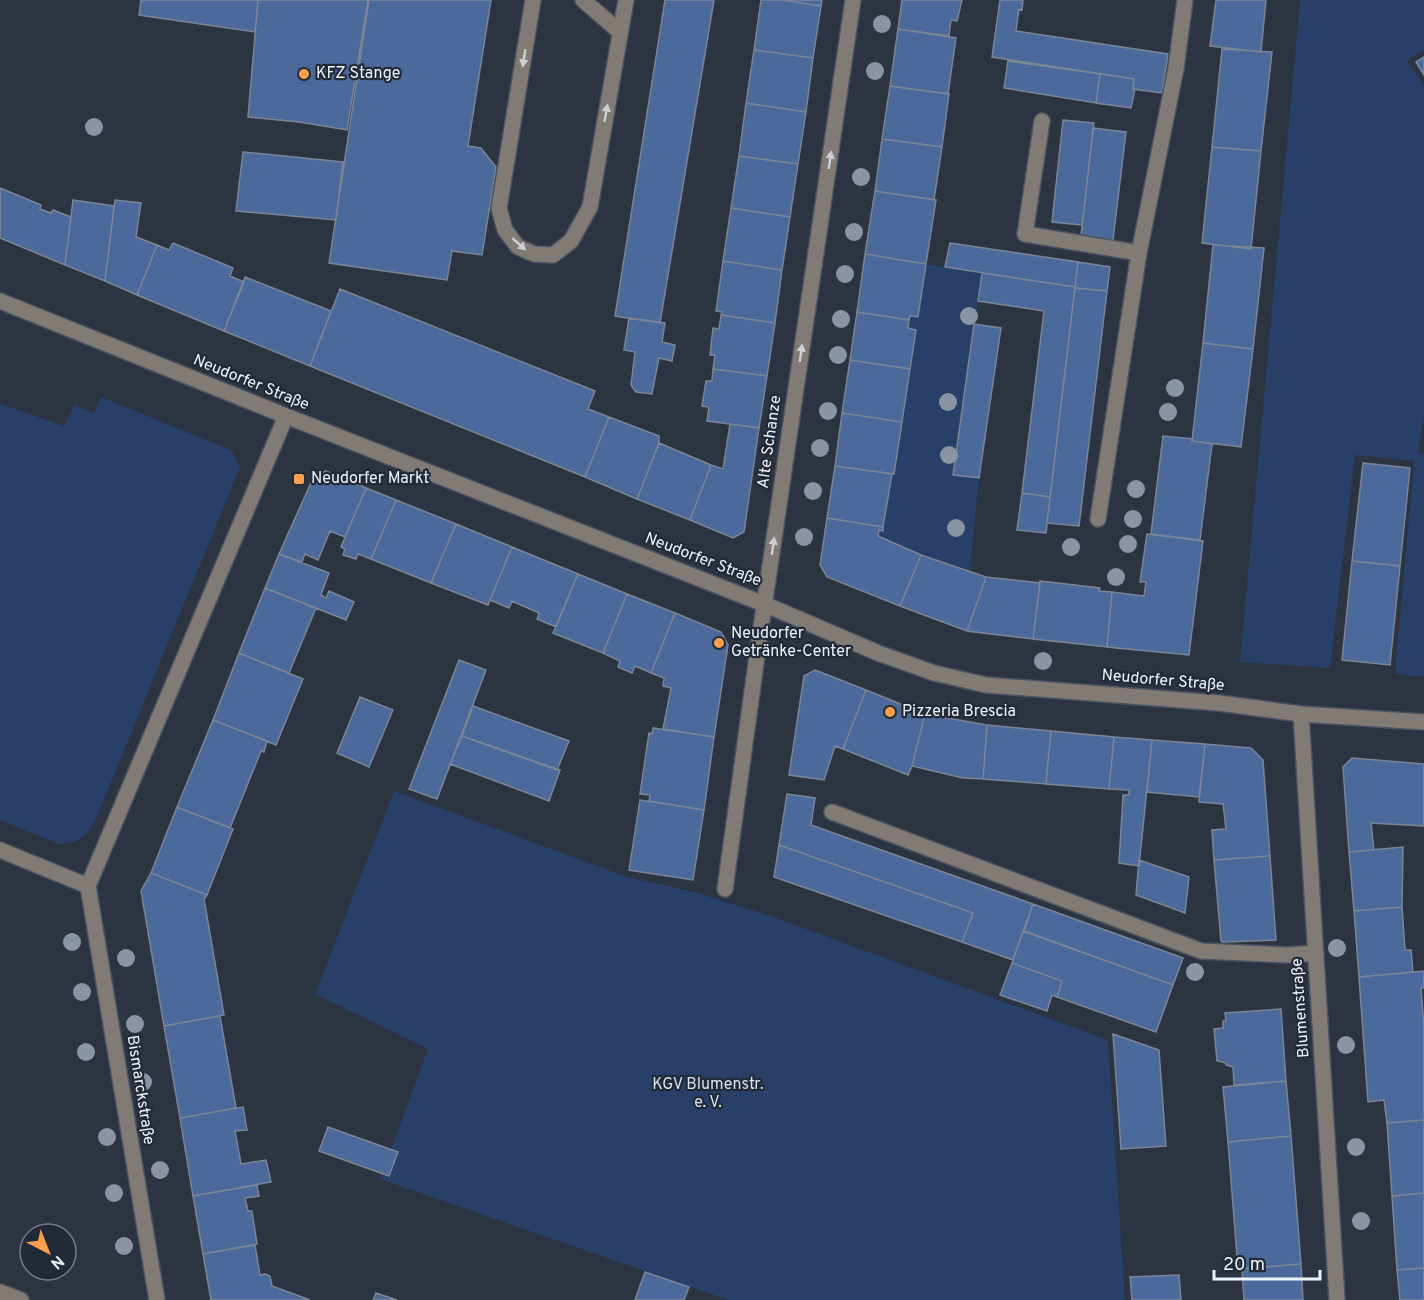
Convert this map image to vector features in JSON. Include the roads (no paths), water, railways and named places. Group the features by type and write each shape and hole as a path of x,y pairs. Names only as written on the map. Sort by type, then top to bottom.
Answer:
{"street":[{"path":"533,0 500,208 505,230 518,247 534,254 554,255 571,241 590,207 626,0"},
{"path":"583,0 620,32"},
{"name":"Alte Schanze","path":"725,889 764,604 853,0"},
{"path":"1098,519 1140,253 1176,68 1185,0"},
{"path":"1042,121 1025,234 1140,253"},
{"name":"Neudorfer Straße","path":"0,301 285,416 764,604 878,653 934,674 986,685 1219,704 1301,714 1424,722"},
{"path":"0,850 88,886 285,416"},
{"name":"Blumenstraße","path":"1301,714 1337,1300"},
{"path":"832,812 1201,951 1288,955 1316,953"},
{"name":"Bismarckstraße","path":"88,886 157,1300"},
{"path":"0,1292 21,1300"}],"place":[{"name":"KFZ Stange","path":"304,74"},
{"name":"Neudorfer Markt","path":"299,479"},
{"name":"Neudorfer Getränke-Center","path":"719,643"},
{"name":"Pizzeria Brescia","path":"890,712"}],"park label":[{"name":"KGV Blumenstr. e. V.","path":"708,1094"}]}
